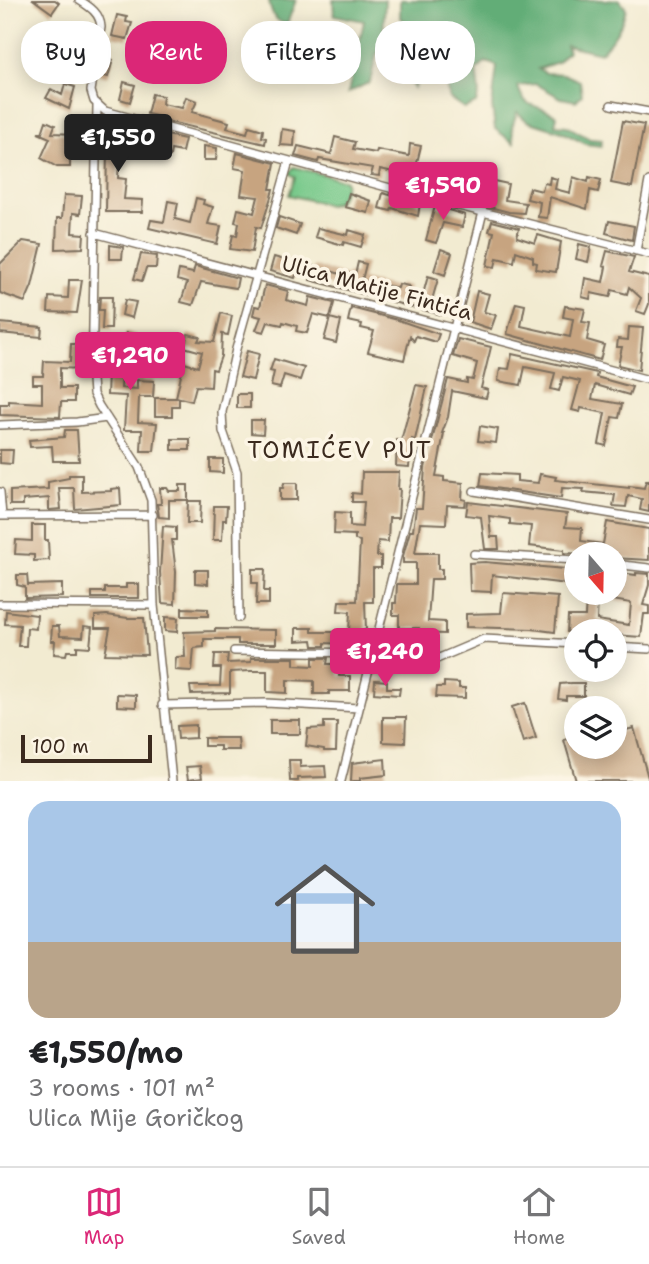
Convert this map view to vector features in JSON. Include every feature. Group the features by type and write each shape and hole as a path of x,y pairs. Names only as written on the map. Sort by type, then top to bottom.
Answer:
{"street":[{"path":"79,0 95,12 101,23 92,87 93,98 105,111 649,254"},
{"path":"97,105 93,394 139,467 153,515 154,605 162,705 172,781"},
{"path":"611,105 649,112"},
{"path":"239,618 237,472 222,419 230,374 289,161"},
{"path":"636,251 649,181"},
{"path":"341,781 483,212"},
{"name":"Ulica Matije Fintića","path":"94,233 649,380"},
{"path":"0,425 107,418"},
{"path":"474,491 649,520"},
{"path":"0,492 1,516 153,515"},
{"path":"474,554 564,559"},
{"path":"627,565 649,568"},
{"path":"0,604 154,605"},
{"path":"369,665 425,664 484,639 564,643"},
{"path":"627,648 649,649"},
{"path":"234,651 372,653"},
{"path":"162,705 267,703 359,708"}],"green space":[{"path":"269,0 296,0 288,21 279,21 270,8"},
{"path":"333,0 385,0 384,21 375,21 375,61 370,82 348,93 350,84 361,84 361,34 364,21 334,15"},
{"path":"400,0 619,0 626,8 620,27 600,53 566,45 568,51 558,62 538,69 546,73 564,74 580,81 582,95 576,101 561,98 536,84 518,86 529,104 557,116 555,125 567,126 590,139 602,140 601,146 586,144 562,132 527,121 517,112 512,127 514,143 495,129 492,106 497,66 486,62 476,71 479,92 476,103 464,108 449,98 446,84 475,84 475,21 404,21 400,17"},
{"path":"294,167 344,180 346,183 341,197 329,205 289,195 295,177 289,173"}],"building":[{"path":"34,0 55,0 59,3 52,13"},
{"path":"117,15 127,17 125,39 112,36"},
{"path":"124,82 135,85 130,102 120,99"},
{"path":"65,84 75,87 69,109 46,98 51,89 62,95"},
{"path":"152,94 163,96 162,104 182,108 186,97 197,101 192,112 229,122 227,128 247,133 249,126 263,130 265,144 161,120 162,117 147,114"},
{"path":"112,119 125,123 122,136 131,136 131,143 120,142 118,178 126,179 124,199 143,200 142,212 106,212 107,147"},
{"path":"46,121 55,125 52,133 75,134 74,147 70,147 70,167 57,167 41,158 50,138 38,133 42,133"},
{"path":"623,121 644,125 632,187 611,183"},
{"path":"282,129 295,131 294,146 280,145"},
{"path":"153,132 185,139 182,152 171,150 170,156 143,152 146,137 151,138"},
{"path":"335,137 355,142 353,149 376,153 377,150 409,156 410,144 421,146 415,171 439,178 437,186 414,179 413,183 406,181 407,175 380,169 379,176 371,175 373,168 319,159 318,162 295,156 298,146 331,154"},
{"path":"204,146 217,148 216,160 204,160"},
{"path":"237,153 275,163 271,197 261,228 256,227 252,252 230,249 233,235 237,236 239,223 235,222 238,209 254,213 258,197 241,195 245,170 234,168"},
{"path":"550,177 557,179 555,189 570,193 573,177 588,182 589,177 601,180 598,192 590,190 587,209 550,197 547,218 538,217 540,202 527,199 530,188 542,191 544,183 549,184"},
{"path":"494,181 508,184 505,200 526,203 524,213 474,203 475,198 455,193 457,187 462,186 492,192"},
{"path":"349,193 371,201 368,213 345,207"},
{"path":"383,193 420,204 418,216 392,208 391,211 379,208"},
{"path":"64,195 82,196 80,214 73,213 72,233 84,234 83,248 56,249 57,218 62,218"},
{"path":"196,198 213,207 208,224 221,226 217,244 149,228 151,220 164,222 168,201 178,203 175,219 190,223"},
{"path":"435,206 465,215 462,227 443,223 436,243 426,240"},
{"path":"279,217 300,224 296,235 276,228"},
{"path":"492,221 519,228 517,237 535,243 538,235 561,242 556,272 536,269 537,263 533,262 533,257 516,251 514,262 497,258 495,267 487,266 494,232 489,231"},
{"path":"609,221 634,226 632,240 606,233"},
{"path":"318,228 348,235 349,230 365,235 361,247 344,242 343,245 315,237"},
{"path":"23,241 42,244 32,286 25,302 0,293 0,264"},
{"path":"579,244 591,247 588,262 576,259"},
{"path":"110,245 123,247 122,259 110,259"},
{"path":"441,249 452,253 445,275 434,271"},
{"path":"607,251 634,257 629,272 649,277 649,304 645,314 636,311 641,298 629,287 627,294 612,290 610,297 591,293 590,299 582,297 585,278 603,282"},
{"path":"141,254 157,256 156,268 146,268 142,281 134,279"},
{"path":"274,257 299,264 295,278 270,271"},
{"path":"358,262 366,264 362,280 398,288 399,284 409,286 407,294 422,298 428,276 438,279 432,300 445,303 442,315 310,280 314,266 347,276 348,273 355,275"},
{"path":"195,266 238,278 236,288 201,282 193,305 181,302 187,283 177,280 179,270 193,273"},
{"path":"69,280 82,280 77,313 48,312 49,297 68,298"},
{"path":"265,285 288,291 286,300 308,306 310,297 334,303 330,318 313,314 307,333 296,331 297,326 283,322 282,325 268,322 264,332 256,330 261,317 253,315 255,306 260,307"},
{"path":"477,291 489,294 484,312 496,315 491,329 470,322"},
{"path":"100,297 112,297 111,329 102,329 103,310 99,310"},
{"path":"125,300 136,302 132,318 122,315"},
{"path":"516,303 525,305 521,326 570,337 573,319 563,317 565,306 585,309 582,322 590,323 587,340 604,345 600,360 507,334"},
{"path":"351,308 439,334 436,342 416,336 414,341 410,336 404,360 368,352 374,331 361,328 362,324 348,321"},
{"path":"221,313 232,316 228,335 222,334 221,356 216,370 212,369 211,387 196,386 192,401 176,397 184,363 198,367 202,352 184,347 188,334 200,337 198,341 214,342"},
{"path":"330,318 341,321 336,343 324,340"},
{"path":"0,323 42,327 41,337 0,333"},
{"path":"629,327 643,328 639,370 618,365 622,347 617,347 618,339 628,340"},
{"path":"126,333 136,335 126,374 122,374 121,388 137,389 137,380 154,381 153,397 139,397 138,422 157,423 154,451 141,451 142,430 124,430 126,396 107,395 108,374 103,374 103,360 110,360 112,348 122,352"},
{"path":"458,339 491,347 481,388 488,390 486,398 452,391 436,476 444,477 444,481 463,483 462,499 466,500 465,506 447,505 446,524 420,523 415,553 438,553 438,569 442,569 442,579 431,579 428,621 445,622 445,634 419,633 419,628 399,628 399,615 393,615 393,603 396,603 397,584 416,584 416,563 403,563 403,556 410,531 413,531 416,508 422,508 425,468 448,379 467,383 467,379 473,380 477,363 453,356"},
{"path":"71,344 84,344 83,369 60,368 60,388 74,388 74,402 61,402 60,417 0,415 0,404 9,404 9,401 42,403 42,384 33,384 33,376 43,376 44,361 70,362"},
{"path":"247,351 259,354 253,380 240,377"},
{"path":"512,354 597,373 596,377 632,387 629,395 595,385 592,399 622,404 619,418 612,417 606,446 599,444 605,413 581,408 580,412 572,410 580,381 563,377 559,391 551,389 555,373 525,367 521,385 498,381 500,368 509,369"},
{"path":"274,359 304,368 300,380 284,375 280,388 271,386 274,372 270,371"},
{"path":"416,385 427,387 415,440 412,439 409,467 396,466 397,440 401,441"},
{"path":"237,394 250,394 250,408 237,408"},
{"path":"155,398 179,398 179,406 172,406 172,416 155,416"},
{"path":"251,420 264,420 263,434 251,433"},
{"path":"480,426 498,429 496,443 478,441"},
{"path":"65,430 77,430 79,461 53,461 52,446 30,447 29,440 64,437"},
{"path":"172,439 190,439 190,450 172,450"},
{"path":"0,450 13,450 12,464 0,463"},
{"path":"210,459 223,459 223,473 210,472"},
{"path":"362,472 399,472 400,489 398,518 389,518 388,542 378,541 377,556 381,556 381,568 373,568 373,602 365,602 366,630 362,630 362,645 325,643 325,646 313,646 312,640 296,641 296,628 312,628 312,632 349,632 350,612 338,611 339,601 357,601 360,541 355,540 355,535 334,534 335,512 350,513 350,526 362,527 364,502 352,502 352,493 361,494"},
{"path":"482,473 517,475 517,481 538,483 540,474 556,477 555,480 629,488 644,488 646,481 649,481 649,512 640,510 642,499 628,496 626,507 613,506 615,495 583,492 584,489 562,488 561,498 480,486"},
{"path":"69,475 82,475 82,492 120,488 121,505 75,509 74,488 59,488 61,509 49,510 49,498 23,500 23,505 10,505 10,491 48,489 48,482 69,478"},
{"path":"284,483 297,483 297,500 280,500 280,488 283,488"},
{"path":"180,485 188,485 188,500 169,500 169,518 159,517 157,504 161,504 160,488 180,491"},
{"path":"188,501 201,501 200,523 187,523"},
{"path":"468,502 567,514 565,527 582,528 581,541 588,542 564,542 564,550 529,546 531,526 510,524 510,519 489,516 491,537 498,537 499,549 485,549 481,517 466,515"},
{"path":"214,506 227,506 222,540 213,540"},
{"path":"607,522 649,529 649,560 627,559 627,542 603,542"},
{"path":"32,525 45,525 49,560 34,561 34,555 15,554 16,540 32,541"},
{"path":"163,526 176,527 176,540 172,540 176,572 175,604 162,603 160,572"},
{"path":"469,563 564,569 564,584 492,575 491,592 470,591"},
{"path":"252,569 265,569 264,591 269,591 269,604 256,604 257,583 252,583"},
{"path":"195,570 208,570 208,584 195,583"},
{"path":"627,574 649,574 643,605 649,606 649,614 644,614 641,637 627,636 631,603 627,602"},
{"path":"17,575 27,575 28,585 62,584 62,597 25,598 25,587 17,585"},
{"path":"126,584 139,584 139,598 92,598 92,592 105,592 105,588 126,588"},
{"path":"503,593 558,597 555,632 466,627 466,614 501,613"},
{"path":"586,606 598,606 597,619 568,619 568,616 585,616"},
{"path":"182,608 208,609 208,616 182,616"},
{"path":"6,611 37,615 36,629 27,628 26,646 18,646 20,625 5,624"},
{"path":"95,616 144,618 147,655 105,654 110,628 95,628"},
{"path":"165,617 178,618 177,632 165,631"},
{"path":"52,626 59,626 60,636 83,637 84,626 92,627 90,647 77,646 77,651 67,651 66,655 54,654"},
{"path":"215,629 276,630 276,644 238,644 238,639 204,639 204,647 194,648 192,671 175,670 176,657 185,657 184,632"},
{"path":"384,637 403,638 403,652 383,651"},
{"path":"215,654 228,654 227,663 251,662 251,658 294,658 294,665 313,666 313,658 328,658 327,664 339,664 339,676 350,676 350,691 314,694 314,681 287,680 287,693 267,692 267,671 251,671 230,672 230,693 191,694 190,686 220,686 221,668 214,668"},
{"path":"375,680 387,681 387,688 400,688 399,695 374,693"},
{"path":"444,682 459,683 459,688 465,688 465,698 436,697 437,687 444,687"},
{"path":"584,683 584,696 564,696 564,700 558,699 560,684"},
{"path":"117,694 136,695 136,707 117,706"},
{"path":"525,703 536,738 523,742 512,707"},
{"path":"383,717 406,717 405,743 383,742"},
{"path":"270,720 300,720 300,734 270,734"},
{"path":"324,722 337,722 336,751 306,746 308,729 324,728"},
{"path":"196,725 196,738 178,739 177,726"},
{"path":"634,728 649,781 576,781 570,759 627,759 627,730"},
{"path":"204,738 238,738 239,750 220,750 220,746 204,746"},
{"path":"385,759 386,775 351,781 352,763"},
{"path":"289,760 300,760 300,767 325,766 326,777 290,781"},
{"path":"200,766 202,778 188,780 186,767"}],"district":[{"name":"TOMIĆEV PUT","path":"340,450"}]}
